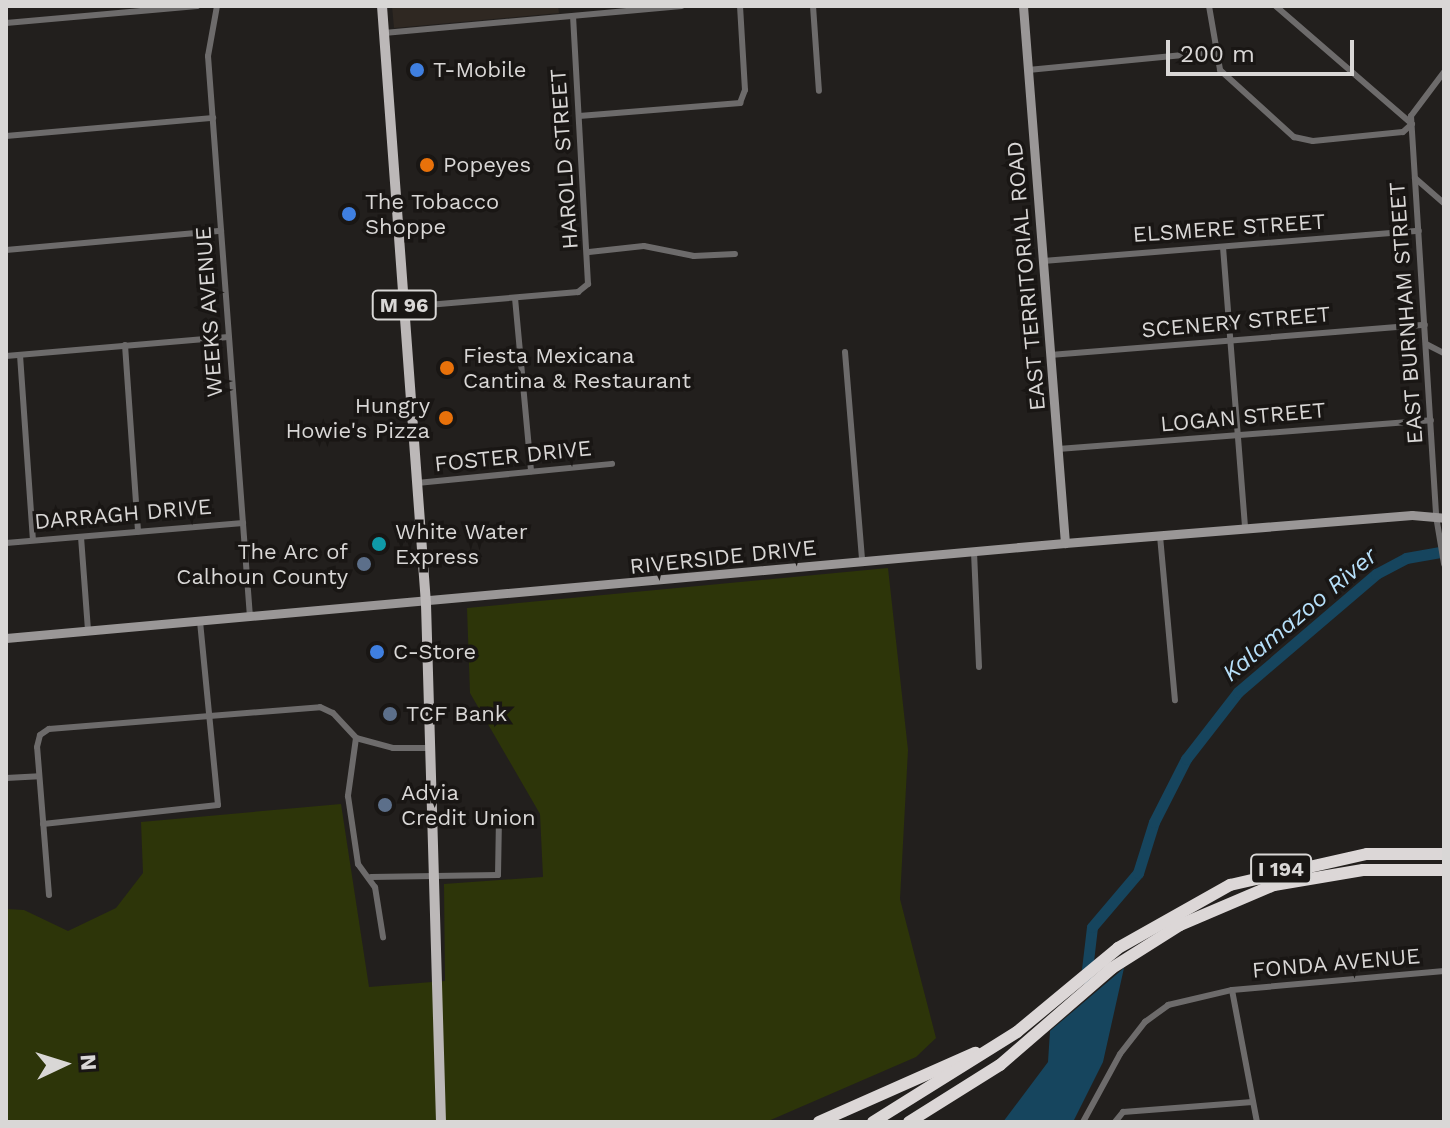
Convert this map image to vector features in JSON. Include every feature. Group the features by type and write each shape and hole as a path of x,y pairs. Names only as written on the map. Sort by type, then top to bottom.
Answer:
{"highway":[{"name":"I 194","path":"873,1122 1017,1032 1133,938 1230,885 1266,873 1367,854 1444,854"},
{"name":"I 194","path":"909,1122 1000,1065 1136,953 1180,925 1274,885 1363,870 1444,870"},
{"path":"819,1122 903,1089 1017,1032"}],"main road":[{"name":"M 96","path":"382,6 426,604 430,876 441,1122"}],"street":[{"path":"6,23 197,6"},
{"name":"WEEKS AVENUE","path":"217,6 208,46 250,617"},
{"path":"384,33 573,16 603,10 682,6"},
{"path":"579,116 740,103 745,90 740,6"},
{"path":"813,6 819,91"},
{"name":"EAST TERRITORIAL ROAD","path":"1023,6 1065,543"},
{"path":"1209,6 1214,52 1223,73 1285,131 1313,141 1403,132 1412,124 1276,6"},
{"name":"HAROLD STREET","path":"515,298 578,292 588,284 589,252 573,16"},
{"path":"1028,70 1214,52"},
{"name":"EAST BURNHAM STREET","path":"1444,72 1415,104 1412,124 1440,517 1438,528 1444,564"},
{"path":"6,136 213,118"},
{"path":"1415,178 1444,203"},
{"path":"6,250 221,231"},
{"name":"ELSMERE STREET","path":"1043,261 1419,231"},
{"path":"589,252 644,246 694,256 735,254"},
{"path":"1223,247 1245,529"},
{"path":"404,307 515,298 531,471"},
{"name":"SCENERY STREET","path":"1050,355 1425,325"},
{"path":"6,356 228,337"},
{"path":"1426,344 1444,353"},
{"path":"125,345 138,532"},
{"path":"845,352 862,561"},
{"path":"20,355 33,540"},
{"name":"LOGAN STREET","path":"1058,449 1431,420"},
{"name":"FOSTER DRIVE","path":"417,483 612,464"},
{"name":"RIVERSIDE DRIVE","path":"6,638 426,604 1065,543 1440,517"},
{"name":"DARRAGH DRIVE","path":"6,543 243,523"},
{"path":"1160,536 1175,700"},
{"path":"81,537 88,631"},
{"path":"974,552 979,667"},
{"path":"43,824 218,805 200,621"},
{"path":"49,895 38,739 49,729 320,707 333,713 356,738 393,748 427,748"},
{"path":"356,738 348,796 358,864 371,877 383,937"},
{"path":"6,778 39,776"},
{"path":"371,877 498,875 499,815"},
{"name":"FONDA AVENUE","path":"1083,1122 1113,1067 1145,1022 1168,1005 1232,990 1444,971"},
{"path":"1232,990 1257,1122"},
{"path":"1115,1122 1123,1112 1253,1102"}],"shaded area":[{"path":"392,6 558,6 559,13 394,28"}],"green space":[{"path":"888,568 908,750 900,899 936,1038 916,1057 766,1122 6,1122 6,909 24,910 68,931 116,908 143,873 141,822 341,804 369,987 445,981 444,884 543,877 540,814 470,693 467,608"}],"water":[{"path":"1124,968 1103,1062 1073,1122 1003,1122 1048,1062 1050,1031"}],"waterway":[{"name":"Kalamazoo River","path":"1086,978 1092,927 1138,873 1154,822 1186,759 1238,692 1376,574 1406,558 1444,551"}],"place":[{"name":"T-Mobile","path":"417,70"},
{"name":"Popeyes","path":"427,165"},
{"name":"The Tobacco Shoppe","path":"349,214"},
{"name":"Fiesta Mexicana Cantina & Restaurant","path":"447,368"},
{"name":"Hungry Howie's Pizza","path":"446,418"},
{"name":"White Water Express","path":"379,544"},
{"name":"The Arc of Calhoun County","path":"364,564"},
{"name":"C-Store","path":"377,652"},
{"name":"TCF Bank","path":"390,714"},
{"name":"Advia Credit Union","path":"385,805"}]}
